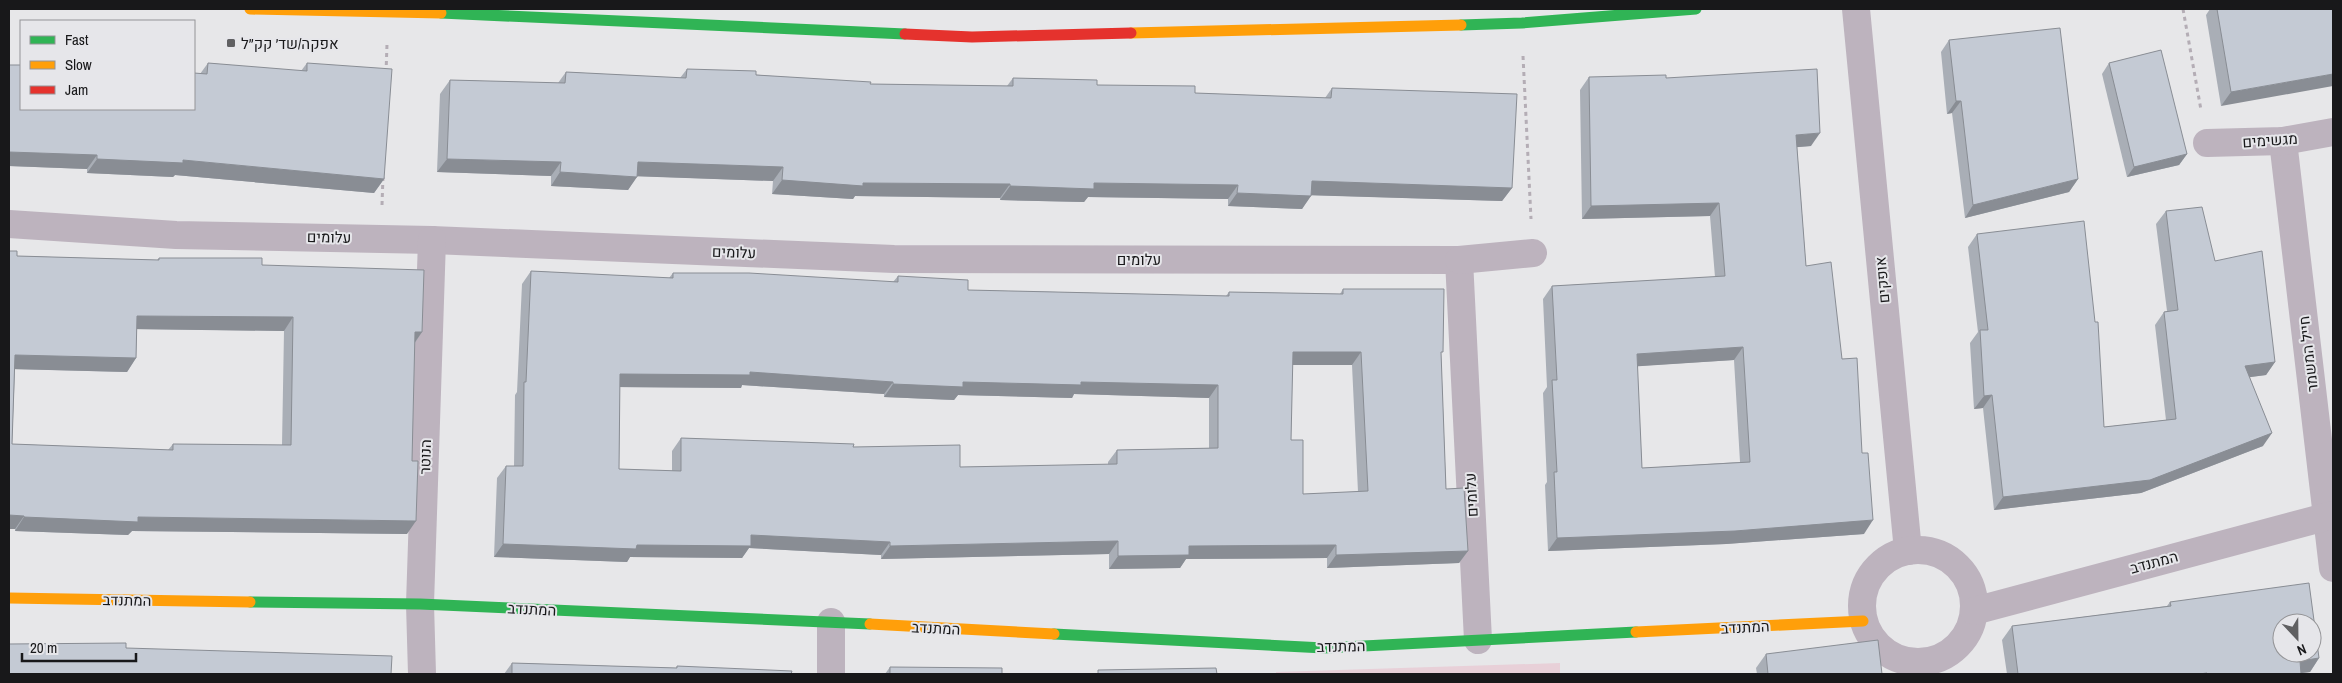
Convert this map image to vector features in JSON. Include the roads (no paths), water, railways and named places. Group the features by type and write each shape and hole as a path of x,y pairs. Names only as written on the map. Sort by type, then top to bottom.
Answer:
{"street":[{"path":"250,9 396,11 972,37 1522,23 1696,9"},
{"name":"אופקים","path":"1856,9 1908,551"},
{"name":"מגשימים","path":"2207,143 2283,141 2333,132"},
{"name":"חייל המשמר","path":"2283,141 2330,515 2333,568"},
{"name":"עלומים","path":"9,224 176,235 381,238 894,259 1459,260 1533,252"},
{"name":"הנוטר","path":"422,674 420,604 432,240"},
{"name":"עלומים","path":"1459,260 1478,640"},
{"name":"המתנדב","path":"1974,611 2330,515"},
{"path":"1925,550 1942,555 1956,564 1970,586 1973,594 1974,611 1971,626 1963,640 1952,651 1923,668 1892,656 1879,648 1869,636 1863,621 1861,606 1864,590 1870,576 1880,564 1893,556 1908,551 1925,550"},
{"name":"המתנדב","path":"9,598 420,604 831,622 1324,648 1863,621"},
{"path":"831,622 831,674"}],"place":[{"name":"אפקה/שד׳ קק״ל","path":"231,43"}]}
